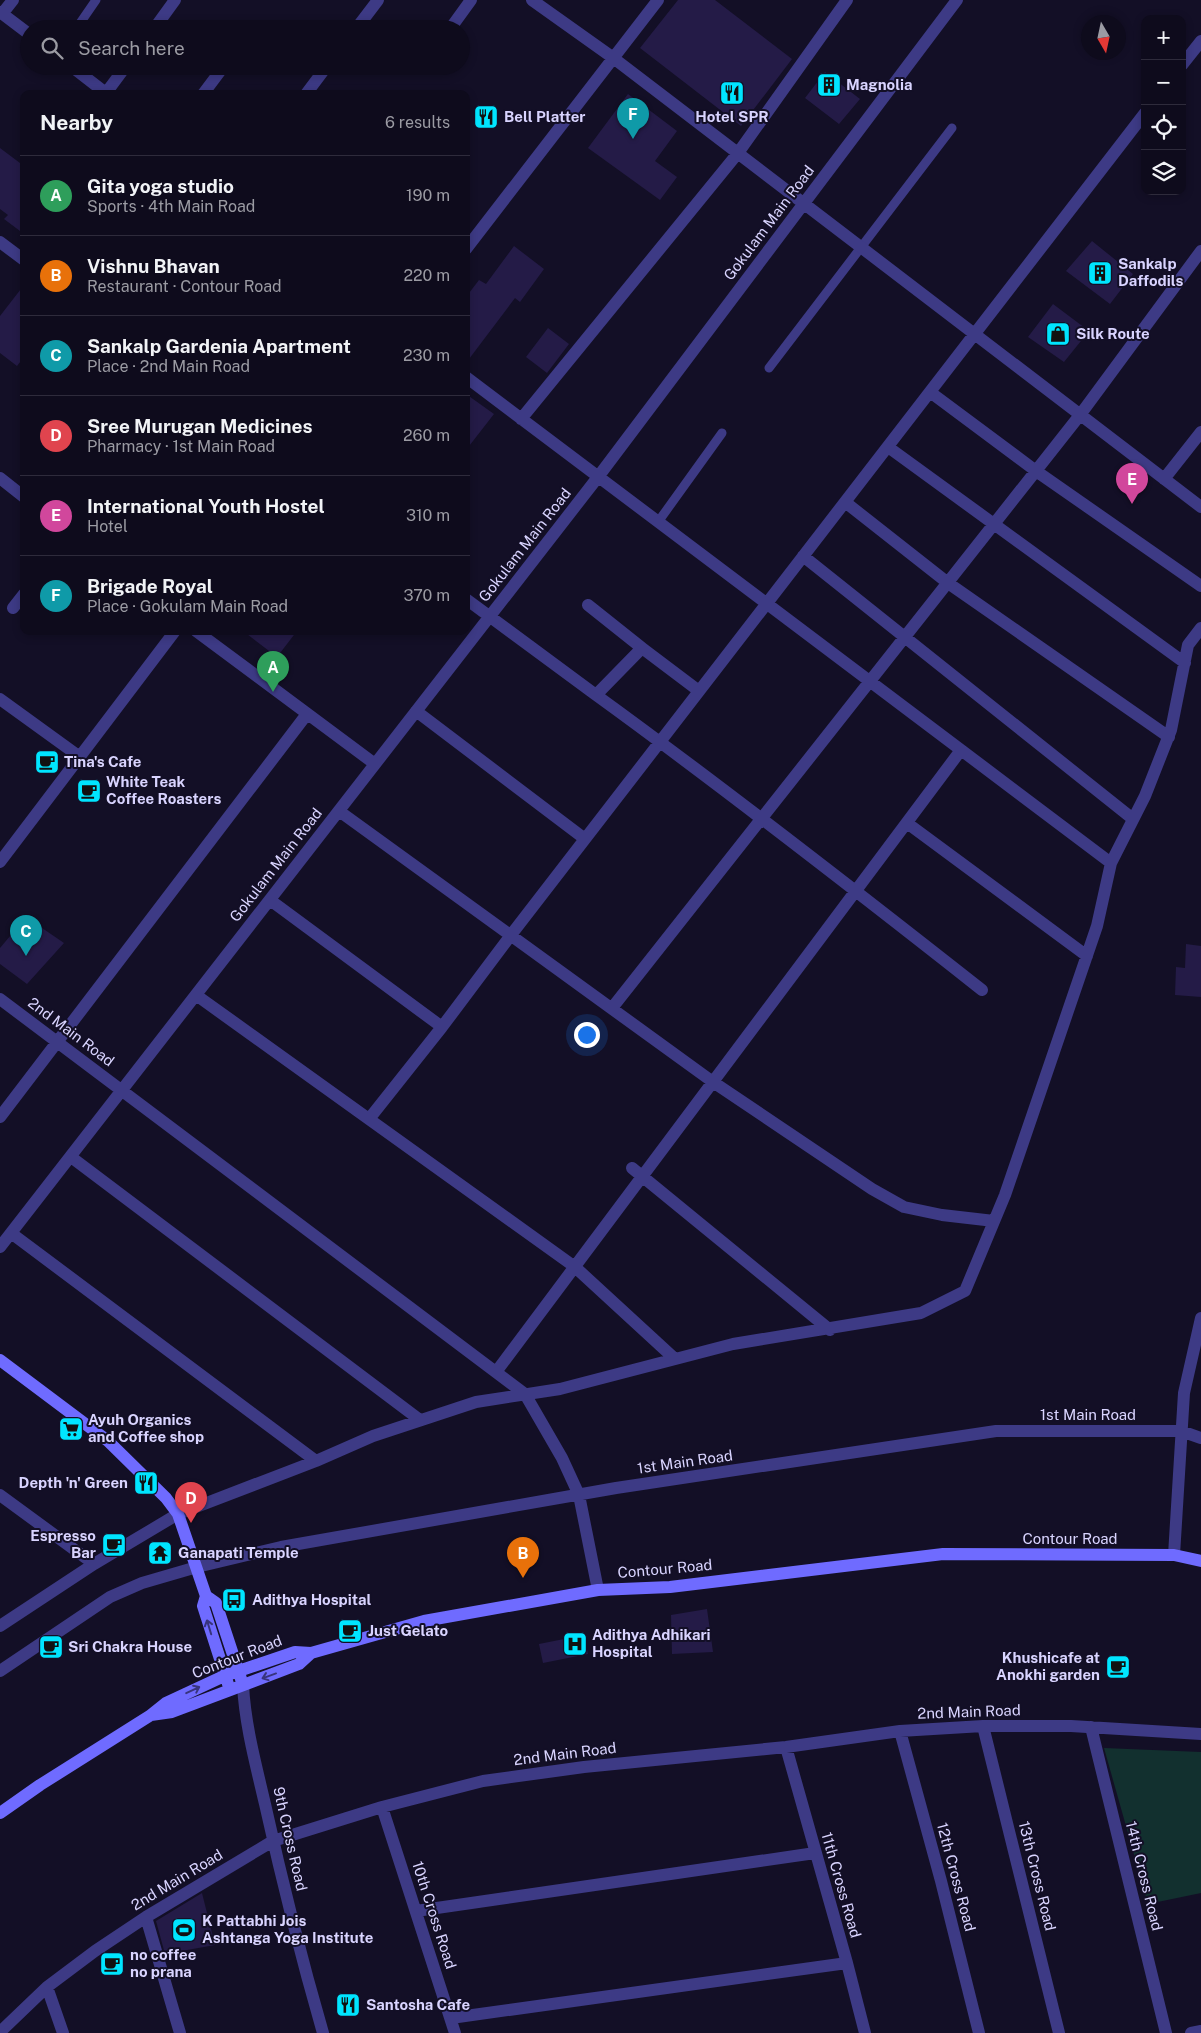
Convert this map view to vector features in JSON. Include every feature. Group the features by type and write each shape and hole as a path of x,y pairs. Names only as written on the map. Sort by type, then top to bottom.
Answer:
{"main road":[{"path":"0,1360 108,1441 166,1498 178,1514 206,1596 203,1606 230,1690"},
{"name":"Contour Road","path":"151,1716 166,1703 224,1676 295,1652 311,1653 424,1621 598,1590 670,1587 943,1554 1174,1556 1201,1561"},
{"path":"206,1596 216,1603 243,1685"},
{"path":"0,1813 40,1785 151,1716 172,1712 300,1664 311,1653"}],"street":[{"path":"13,0 1,13 20,27"},
{"path":"161,20 175,0"},
{"path":"363,20 378,0"},
{"path":"457,20 471,0"},
{"path":"532,0 738,153 1201,507"},
{"path":"470,244 658,0"},
{"path":"521,419 738,153 847,0"},
{"name":"Gokulam Main Road","path":"0,1247 598,477 957,0"},
{"path":"1186,61 1199,47"},
{"path":"83,75 103,90"},
{"path":"109,90 120,75"},
{"path":"206,90 217,75"},
{"path":"309,90 321,75"},
{"path":"369,1119 442,1027 1141,119"},
{"path":"0,242 20,257"},
{"path":"612,1008 763,820 1080,415 1201,251"},
{"path":"470,381 1111,863"},
{"path":"930,392 1036,471 1201,586"},
{"path":"1164,479 1201,432"},
{"path":"888,447 1185,663"},
{"path":"0,478 20,494"},
{"path":"845,502 948,583 1169,737"},
{"path":"803,556 1134,819"},
{"path":"13,608 20,599"},
{"path":"470,602 763,820 982,990"},
{"path":"588,604 699,691"},
{"path":"2,1621 178,1514 316,1461 373,1436 476,1402 560,1389 733,1344 830,1330 921,1313 965,1291 1005,1195 1087,956 1097,926 1111,863 1145,796 1169,737 1188,645 1201,628"},
{"path":"0,862 172,635"},
{"path":"201,635 375,764"},
{"path":"596,695 642,648"},
{"path":"0,698 80,757"},
{"path":"416,711 585,839"},
{"path":"0,1117 307,714"},
{"path":"496,1372 575,1267 637,1172 713,1082 961,750"},
{"path":"339,811 713,1082 872,1189 904,1207 942,1215 994,1221"},
{"path":"907,823 1087,956"},
{"path":"270,900 442,1027"},
{"path":"196,995 369,1119 519,1222 575,1267 675,1359"},
{"name":"2nd Main Road","path":"0,999 526,1394"},
{"path":"71,1157 420,1420"},
{"path":"637,1172 830,1330"},
{"path":"11,1233 316,1461"},
{"path":"1174,1556 1184,1393 1201,1318"},
{"path":"526,1394 562,1458 579,1495 598,1590"},
{"name":"1st Main Road","path":"0,1671 110,1597 142,1582 282,1547 579,1495 996,1431 1181,1431 1201,1438"},
{"path":"0,1495 94,1564"},
{"path":"243,1685 244,1710"},
{"path":"230,1690 244,1710"},
{"name":"9th Cross Road","path":"244,1710 296,1940 323,2033"},
{"name":"2nd Main Road","path":"0,2032 47,1988 95,1950 146,1917 273,1841 382,1807 483,1781 584,1767 786,1747 900,1731 983,1726 1091,1728 1201,1734"},
{"name":"13th Cross Road","path":"983,1726 1059,2033"},
{"name":"14th Cross Road","path":"1091,1728 1166,2033"},
{"name":"12th Cross Road","path":"900,1731 941,1881 979,2033"},
{"name":"11th Cross Road","path":"786,1747 865,2033"},
{"name":"10th Cross Road","path":"382,1807 455,2033"},
{"path":"416,1911 814,1853"},
{"path":"146,1917 180,2033"},
{"path":"450,2018 847,1963"},
{"path":"47,1988 63,2033"},
{"path":"1191,2033 1201,2032"}],"lane":[{"path":"82,20 96,0"},
{"path":"769,368 952,128"},
{"path":"658,522 722,433"}],"green space":[{"path":"1104,1748 1201,1752 1201,1893 1148,1904"}],"building":[{"name":"Hotel SPR","path":"678,0 715,0 792,59 741,126 640,48"},
{"name":"Magnolia","path":"825,72 860,99 839,124 805,98"},
{"path":"628,94 677,131 655,161 677,177 660,200 588,148"},
{"path":"0,148 20,163 20,231 4,219 8,215 0,209"},
{"name":"Sankalp Daffodils","path":"1092,241 1133,274 1110,304 1066,271"},
{"path":"514,246 544,269 520,302 515,298 470,358 470,292 479,280 486,284"},
{"path":"20,290 20,362 17,366 0,353 0,316"},
{"name":"Silk Route","path":"1053,304 1089,331 1064,362 1028,337"},
{"path":"548,328 569,344 547,373 526,357"},
{"path":"470,397 494,414 470,445"},
{"path":"248,635 294,635 277,657"},
{"path":"26,917 64,943 27,984 0,964 0,948"},
{"path":"1186,944 1201,946 1201,997 1175,995 1176,967 1185,968"},
{"path":"707,1609 713,1652 672,1654 671,1615"},
{"path":"584,1635 588,1654 543,1663 539,1644"},
{"name":"K Pattabhi Jois Ashtanga Yoga Institute","path":"202,1893 215,1945 165,1954 156,1921"}],"place":[{"name":"Magnolia","path":"829,85"},
{"name":"Hotel SPR","path":"732,93"},
{"name":"Bell Platter","path":"486,117"},
{"name":"Brigade Royal","path":"633,139"},
{"name":"Sankalp Daffodils","path":"1100,273"},
{"name":"Silk Route","path":"1058,334"},
{"name":"International Youth Hostel","path":"1132,504"},
{"name":"Gita yoga studio","path":"273,692"},
{"name":"Tina's Cafe","path":"47,762"},
{"name":"White Teak Coffee Roasters","path":"89,791"},
{"name":"Sankalp Gardenia Apartment","path":"26,956"},
{"name":"Ayuh Organics and Coffee shop","path":"71,1429"},
{"name":"Depth 'n' Green","path":"146,1483"},
{"name":"Sree Murugan Medicines","path":"191,1523"},
{"name":"Espresso Bar","path":"114,1545"},
{"name":"Ganapati Temple","path":"160,1553"},
{"name":"Vishnu Bhavan","path":"523,1578"},
{"name":"Adithya Hospital","path":"234,1600"},
{"name":"Just Gelato","path":"350,1631"},
{"name":"Adithya Adhikari Hospital","path":"575,1644"},
{"name":"Sri Chakra House","path":"51,1647"},
{"name":"Khushicafe at Anokhi garden","path":"1118,1667"},
{"name":"K Pattabhi Jois Ashtanga Yoga Institute","path":"184,1930"},
{"name":"no coffee no prana","path":"112,1964"},
{"name":"Santosha Cafe","path":"348,2005"}]}
